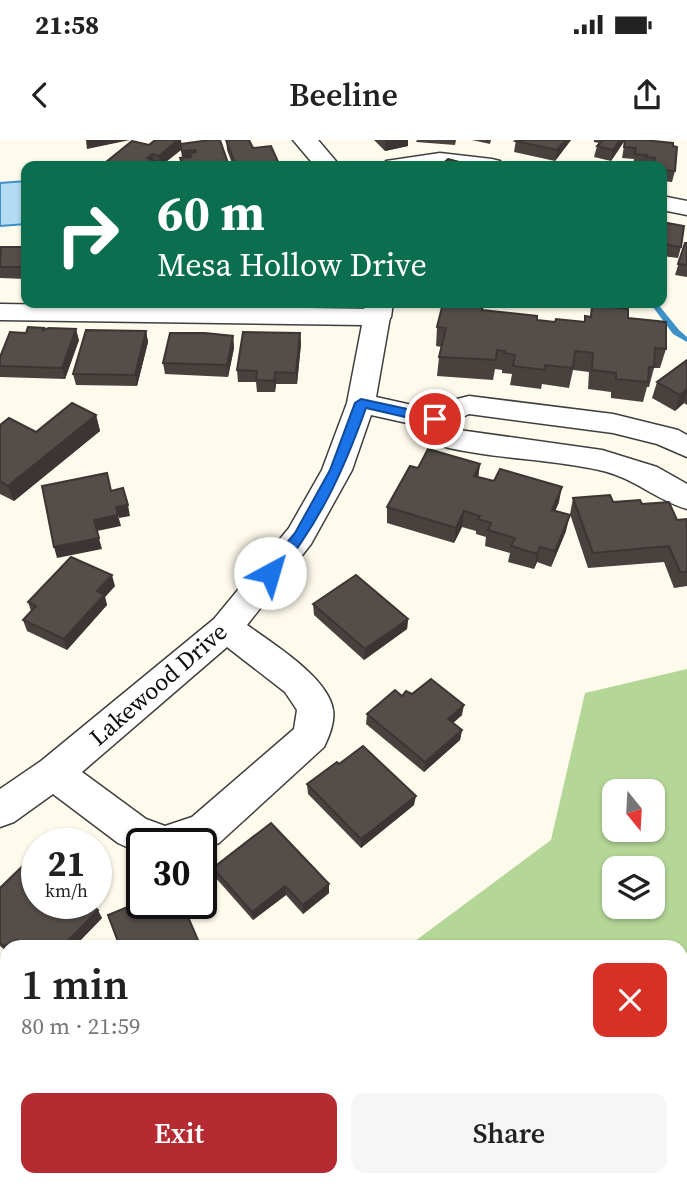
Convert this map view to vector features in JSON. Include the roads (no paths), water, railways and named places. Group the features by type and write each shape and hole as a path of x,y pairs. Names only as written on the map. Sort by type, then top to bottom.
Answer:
{"street":[{"path":"305,140 324,161"},
{"path":"667,204 687,208"},
{"path":"0,312 378,310"},
{"name":"Lakewood Drive","path":"0,810 54,773 226,628 300,536 337,470 361,403 378,310"},
{"path":"361,403 435,419 449,438 602,460 646,474 687,498"},
{"path":"435,419 447,411 469,405 627,426 675,439 687,447"},
{"path":"208,828 311,736 315,709 298,682 226,628"},
{"path":"54,773 128,828"}],"water":[{"path":"21,181 21,224 0,226 0,183"}],"waterway":[{"path":"658,308 676,332 687,340"}]}
